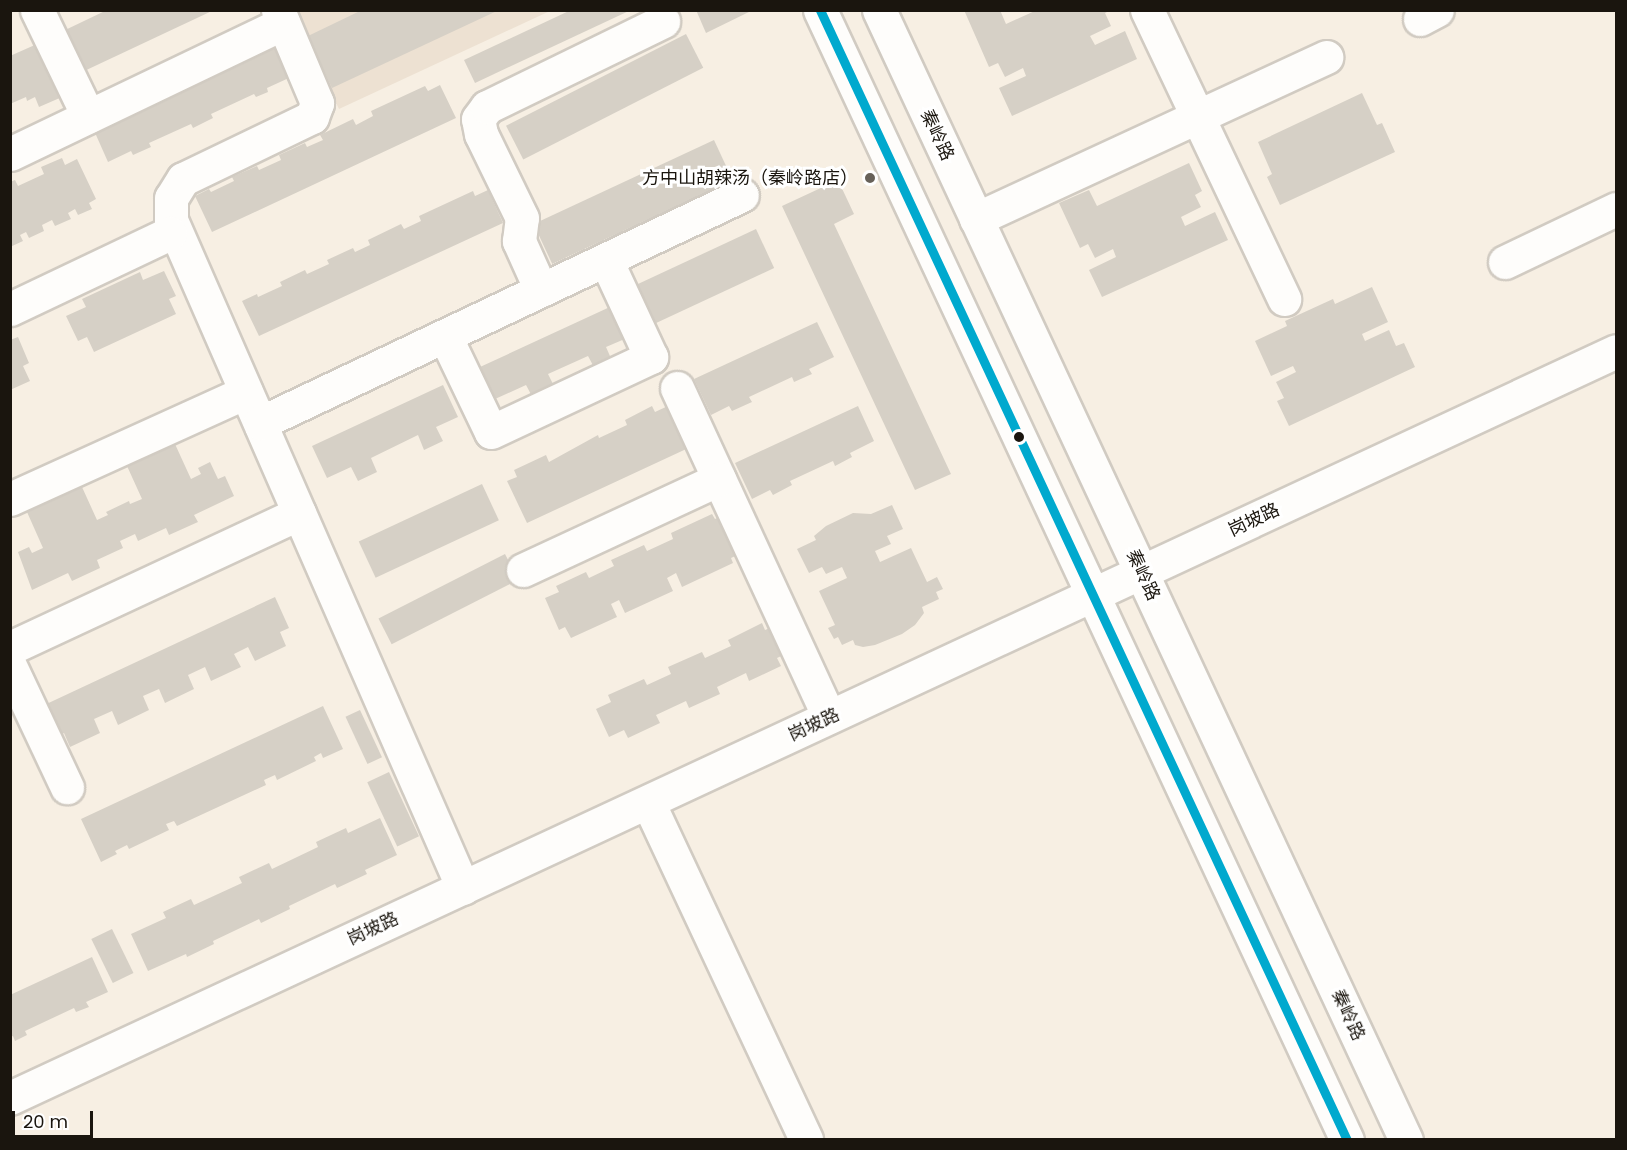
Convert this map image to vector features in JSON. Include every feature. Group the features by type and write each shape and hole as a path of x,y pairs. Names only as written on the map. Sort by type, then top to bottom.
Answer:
{"main road":[{"path":"37,10 88,117"},
{"path":"820,10 1347,1140"},
{"name":"秦岭路","path":"879,10 1406,1140"},
{"path":"1147,10 1284,298"},
{"path":"10,154 88,117 281,17 317,103 312,117 183,179 171,198 171,220 463,888"},
{"path":"542,290 519,241 522,218 481,134 478,119 487,107 663,21"},
{"path":"976,219 1326,57"},
{"path":"260,423 742,195"},
{"path":"1505,262 1617,209"},
{"path":"10,309 170,233"},
{"path":"445,336 491,432 651,357 606,260"},
{"name":"岗坡路","path":"10,1098 1617,351"},
{"path":"677,388 829,717"},
{"path":"10,499 246,392"},
{"path":"523,570 719,479"},
{"path":"10,648 299,513"},
{"path":"10,666 67,787"},
{"path":"648,802 806,1140"}],"shaded area":[{"path":"293,11 550,11 339,109"}],"building":[{"path":"107,10 214,10 80,73 61,32"},
{"path":"362,10 499,10 332,88 308,36"},
{"path":"571,10 631,10 475,83 464,60"},
{"path":"696,10 753,10 706,33"},
{"path":"964,10 1000,10 1006,24 1037,10 1111,10 1105,13 1111,26 1090,36 1095,45 1125,31 1137,59 1012,116 999,88 1026,76 1023,68 1005,77 998,63 989,67"},
{"path":"686,34 703,68 523,160 506,126"},
{"path":"275,41 291,77 267,88 268,92 256,97 254,94 211,114 213,118 193,128 191,124 149,143 151,147 133,155 131,151 108,162 92,126"},
{"path":"37,44 62,97 39,107 35,97 27,101 26,97 10,104 10,56"},
{"path":"440,85 456,118 212,232 195,196 209,189 211,192 234,181 232,177 257,166 259,170 281,160 279,155 305,143 307,147 323,140 320,135 353,119 356,125 373,116 371,111 425,86 428,91"},
{"path":"1362,93 1377,125 1382,123 1395,152 1280,205 1267,177 1272,174 1258,142"},
{"path":"714,140 733,180 552,264 534,224"},
{"path":"62,158 65,165 77,159 96,199 89,203 92,209 78,215 75,209 68,213 71,219 55,226 52,220 42,225 44,231 29,238 26,232 20,235 23,241 10,247 10,182 15,180 18,186 44,174 41,167"},
{"path":"1189,163 1202,191 1195,195 1201,207 1181,217 1185,226 1215,212 1228,240 1102,297 1089,270 1116,257 1113,249 1095,258 1088,244 1080,248 1059,203 1089,190 1097,206"},
{"path":"838,180 854,214 834,224 951,474 915,490 782,206"},
{"path":"488,190 503,223 259,336 242,301 257,294 258,297 282,286 280,282 305,270 307,274 329,264 327,260 353,248 355,252 370,245 368,240 401,224 404,229 421,221 419,216 473,191 475,196"},
{"path":"756,229 774,268 655,324 636,285"},
{"path":"164,271 176,296 169,299 176,314 94,352 87,337 78,341 66,316 86,307 82,299 140,272 143,280"},
{"path":"1372,287 1388,322 1362,334 1365,341 1389,330 1396,346 1404,343 1415,367 1289,426 1277,401 1284,398 1276,382 1296,372 1293,366 1271,376 1255,341 1287,326 1285,321 1333,299 1335,304"},
{"path":"612,306 627,338 606,347 613,363 596,371 588,356 548,374 556,390 534,400 526,385 495,399 480,367"},
{"path":"817,322 834,357 809,369 812,374 794,382 792,377 749,397 752,402 732,411 729,406 711,415 694,379"},
{"path":"18,337 29,363 23,366 30,381 10,390 10,340"},
{"path":"443,385 458,417 436,427 443,441 424,450 418,435 371,458 377,472 358,481 351,467 327,478 312,446"},
{"path":"670,405 697,444 527,523 507,481 517,477 514,470 546,455 549,462 598,435 599,438 627,425 625,420 652,406 655,412"},
{"path":"858,406 874,441 850,453 852,457 835,466 833,461 790,481 792,485 773,495 770,490 752,499 735,463"},
{"path":"175,444 191,479 201,474 198,468 210,462 218,479 225,476 234,496 194,515 198,522 169,535 166,528 138,541 135,534 120,541 123,548 97,560 100,568 72,581 68,573 32,590 18,552 29,547 32,553 43,548 27,512 82,487 97,520 108,515 106,512 129,501 130,504 142,499 127,466"},
{"path":"482,484 499,520 376,578 359,541"},
{"path":"892,505 903,529 887,536 891,544 875,551 880,562 911,548 927,582 937,577 943,589 936,592 939,599 922,607 924,613 915,625 902,634 875,645 863,647 855,645 853,640 842,645 838,637 834,639 828,628 835,625 819,591 847,578 842,567 826,574 822,567 809,573 797,549 816,540 814,536 826,526 853,513 871,514"},
{"path":"712,514 715,519 726,514 744,552 731,558 733,563 682,587 676,573 667,578 673,591 625,613 619,600 611,604 617,617 571,638 565,627 559,630 545,598 559,592 556,586 586,572 589,578 614,566 611,560 644,545 647,551 673,539 671,533"},
{"path":"505,554 518,580 392,644 378,618"},
{"path":"275,597 289,628 280,632 286,646 255,661 248,647 234,654 241,667 211,681 205,667 188,675 194,689 165,703 159,689 143,696 149,710 118,725 112,711 94,719 100,733 70,747 64,733 54,738 40,707"},
{"path":"762,623 765,630 777,625 790,652 777,658 781,666 749,681 746,673 717,687 720,694 689,708 686,701 656,715 660,723 628,738 624,730 609,737 596,709 611,702 608,695 644,679 647,685 671,674 668,667 702,652 705,658 731,646 728,640"},
{"path":"323,706 343,749 323,758 321,753 314,757 316,761 277,780 275,775 264,780 266,785 177,826 174,821 166,824 169,830 129,849 127,845 115,851 117,854 101,862 81,819"},
{"path":"360,710 382,757 367,764 345,717"},
{"path":"389,772 419,836 397,846 367,782"},
{"path":"380,818 397,855 365,870 367,874 337,888 335,884 289,906 290,909 261,923 259,919 213,941 214,944 187,957 186,954 148,971 131,934 166,918 163,912 191,899 194,905 242,883 239,877 269,863 272,869 318,847 316,842 346,828 348,833"},
{"path":"112,929 133,973 113,983 91,939"},
{"path":"92,957 108,992 86,1002 89,1007 76,1012 74,1008 25,1031 27,1035 15,1041 13,1036 10,1037 10,995"}],"transit line":[{"path":"820,10 1347,1140"}],"place":[{"name":"方中山胡辣汤（秦岭路店）","path":"870,178"}]}
